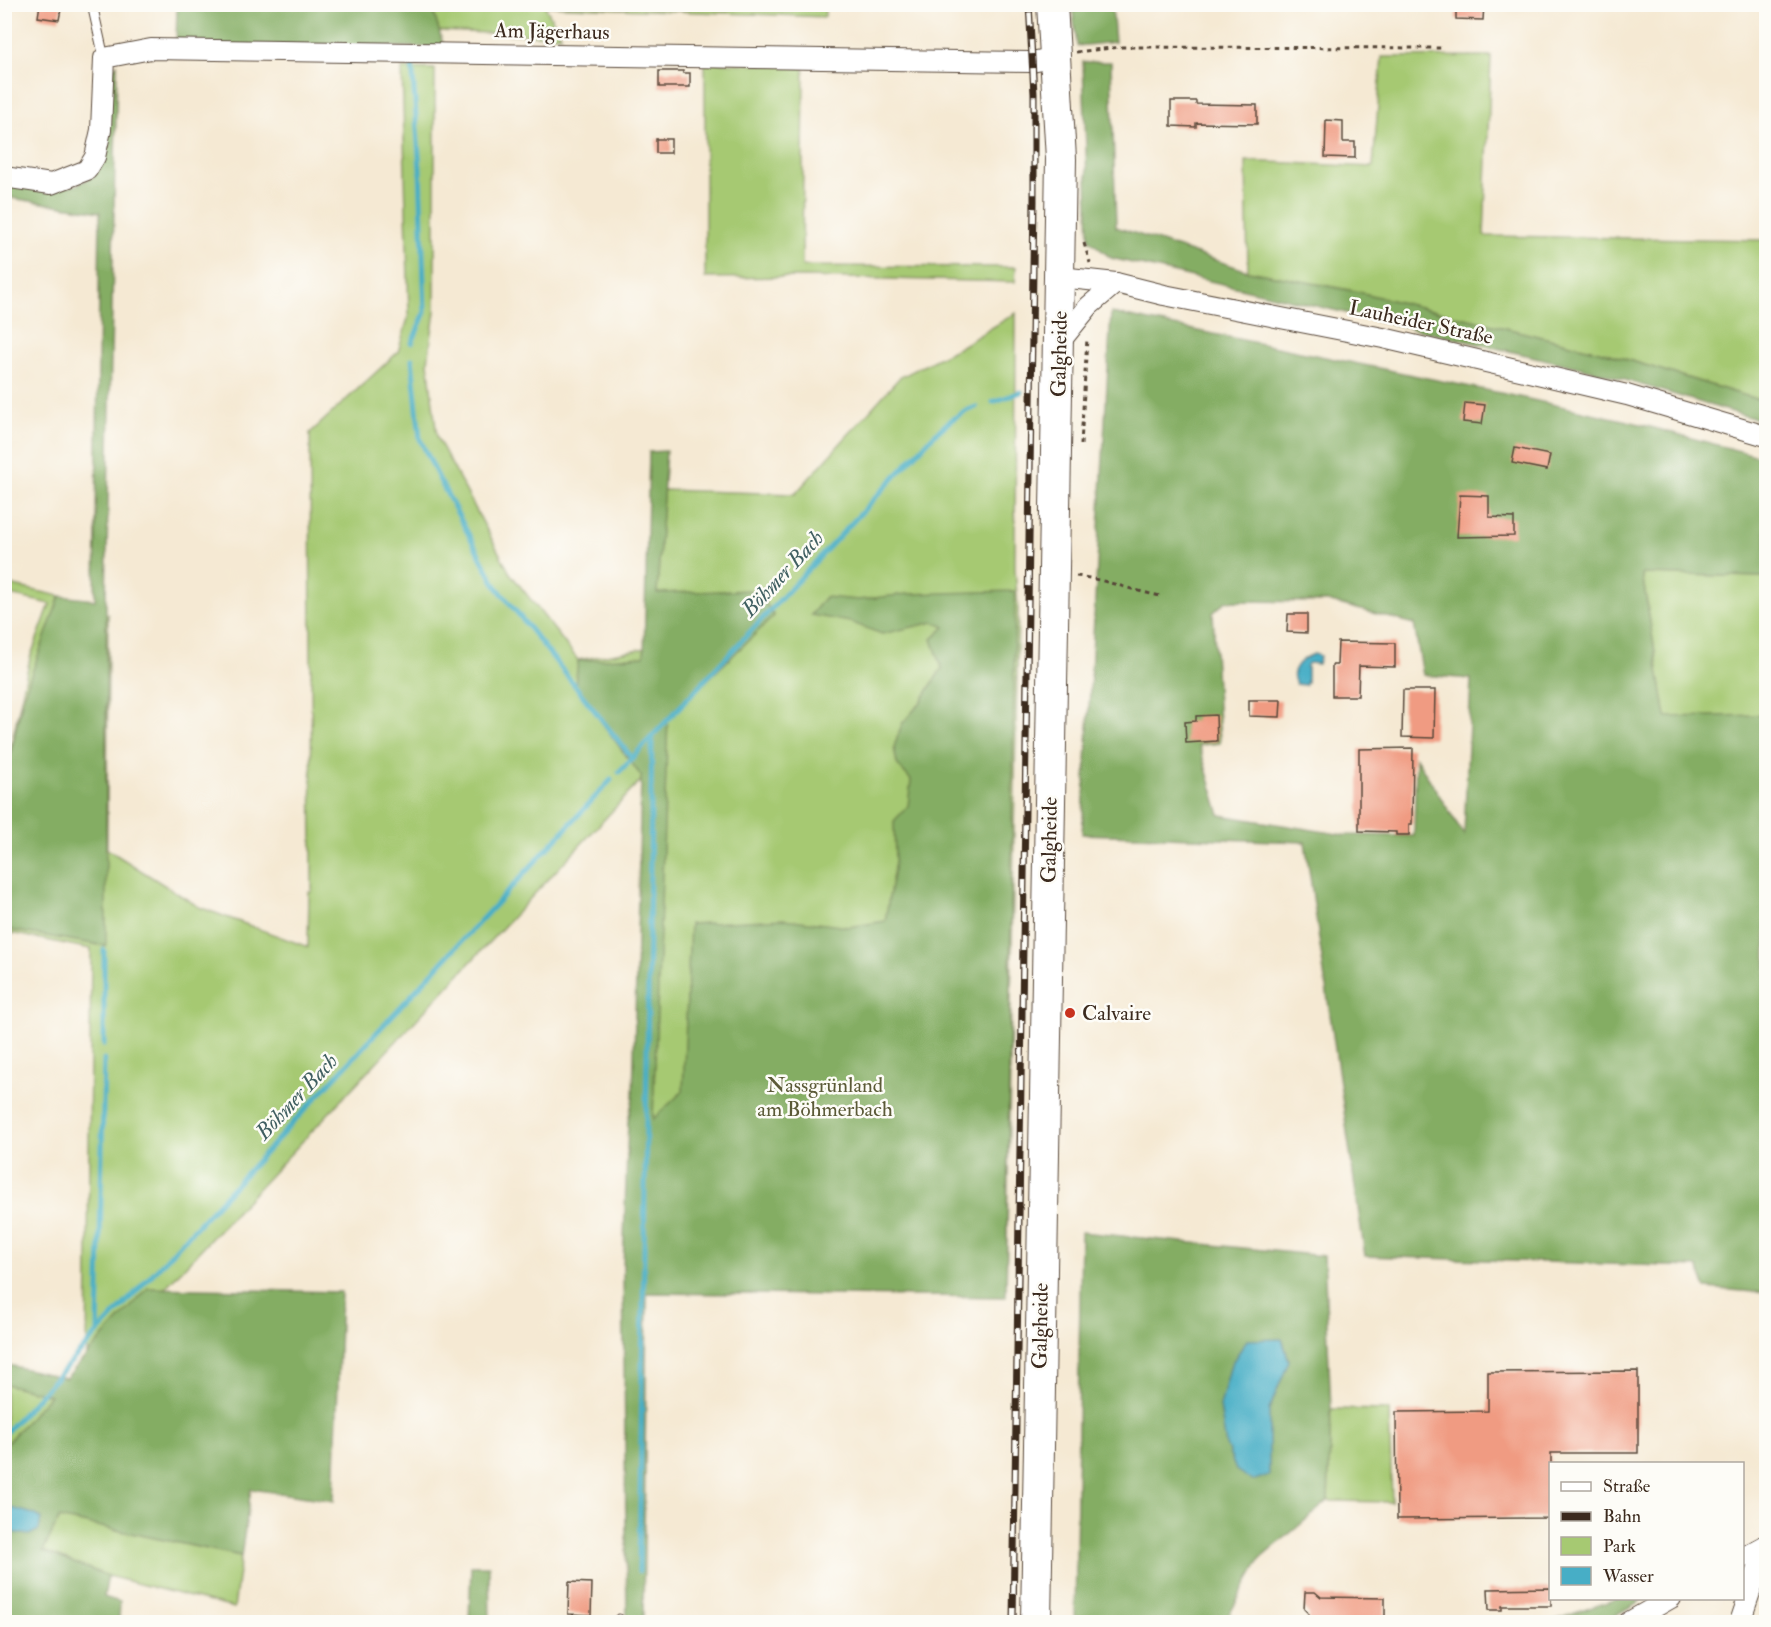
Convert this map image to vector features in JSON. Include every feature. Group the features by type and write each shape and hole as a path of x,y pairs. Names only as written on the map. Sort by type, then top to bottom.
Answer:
{"main road":[{"name":"Galgheide","path":"1036,1623 1042,1180 1060,277 1061,159 1052,4"}],"street":[{"name":"Am Jägerhaus","path":"104,58 151,49 1032,62 1056,57"},
{"path":"4,177 51,184 87,170 95,157 101,130 104,58"},
{"name":"Lauheider Straße","path":"1060,277 1116,283 1164,295 1383,338 1627,395 1767,436"},
{"path":"1059,343 1089,306 1116,283"},
{"path":"1744,1557 1766,1545"},
{"path":"1740,1623 1766,1545"},
{"path":"1629,1623 1669,1600"}],"lane":[{"path":"92,4 104,58"}],"path":[{"path":"1056,57 1122,47 1443,48"},
{"path":"1071,575 1092,578 1137,592 1161,596"}],"green space":[{"path":"431,4 444,47 176,46 177,5"},
{"path":"825,4 825,17 545,6 561,36 439,31 431,5"},
{"path":"1072,5 1112,5 1115,42 1077,46"},
{"path":"1491,56 1484,236 1766,240 1766,402 1599,351 1354,291 1248,271 1246,161 1373,167 1382,57"},
{"path":"705,62 804,67 802,266 1016,267 1015,282 802,277 705,278"},
{"path":"1083,62 1111,62 1116,227 1248,271 1354,291 1599,351 1766,402 1766,422 1595,371 1111,258 1089,240"},
{"path":"117,64 106,601 106,946 5,929 5,780 23,697 60,596 95,600 100,212 5,197 4,182 46,189 77,185 94,176 104,158 108,73"},
{"name":"Nassgrünland am Böhmerbach","path":"402,68 435,69 435,311 428,362 437,437 510,573 578,660 651,647 756,590 657,594 663,490 795,494 899,378 960,347 1016,313 1015,568 1018,609 1006,1293 636,1288 646,775 161,1292 145,1292 87,1355 91,949 5,932 5,772 30,658 50,604 5,594 5,584 60,596 57,604 108,614 107,849 199,907 308,947 309,892 312,892 310,433 398,352 409,315"},
{"path":"1111,313 1632,422 1766,458 1766,577 1642,574 1666,717 1766,715 1766,1293 1706,1288 1698,1267 1365,1256 1305,842 1082,834","holes":["1226,601 1331,602 1414,624 1423,675 1471,679 1464,835 1416,758 1414,836 1344,835 1220,815 1199,745 1220,743 1213,613"]},
{"path":"666,451 657,593 757,590 774,616 668,718 653,1119 683,1091 690,924 784,919 849,927 885,921 895,862 894,821 908,806 911,780 897,764 894,747 902,724 920,703 942,668 932,639 945,627 934,622 882,634 850,622 811,615 825,597 858,600 907,594 1015,591 1006,1297 647,1293 643,1622 627,1622 623,1269 628,1121 633,1098 641,776 575,686 578,661 644,656 649,452"},
{"path":"1642,574 1766,577 1766,715 1666,718"},
{"path":"1081,1232 1324,1256 1331,1409 1328,1501 1261,1558 1225,1622 1075,1622","holes":["1282,1339 1289,1360 1269,1410"]},
{"path":"148,1288 341,1292 334,1501 251,1489 241,1556 59,1518 43,1551 108,1576 104,1597 120,1602 119,1620 124,1622 5,1622 5,1445 50,1395 5,1384 4,1364 66,1378"},
{"path":"5,1384 50,1395 5,1445"},
{"path":"1331,1409 1389,1410 1392,1502 1328,1501"},
{"path":"59,1518 241,1556 234,1608 108,1576 43,1551"},
{"path":"471,1566 489,1566 490,1622 469,1622"},
{"path":"1613,1600 1642,1600 1603,1622 1549,1622"}],"water":[{"path":"1314,654 1320,656 1318,664 1309,663 1307,665 1305,685 1296,684 1294,674 1297,666"},
{"path":"1282,1339 1289,1361 1269,1410 1269,1475 1252,1481 1236,1470 1226,1445 1220,1406 1231,1364 1247,1340"},
{"path":"4,1506 41,1518 39,1530 29,1535 5,1531"}],"building":[{"path":"40,4 62,4 59,20 38,17"},
{"path":"1456,4 1484,4 1483,20 1456,19"},
{"path":"659,71 690,73 690,87 659,87"},
{"path":"1171,101 1196,101 1196,104 1257,105 1257,124 1196,123 1196,127 1171,126"},
{"path":"1326,120 1343,121 1343,142 1355,142 1355,158 1325,157"},
{"path":"656,139 671,139 671,153 656,153"},
{"path":"1465,403 1485,405 1482,424 1463,422"},
{"path":"1515,448 1550,455 1547,470 1512,463"},
{"path":"1460,495 1489,496 1489,517 1514,518 1514,536 1457,537"},
{"path":"1288,614 1307,614 1307,633 1287,632"},
{"path":"1338,642 1395,643 1395,667 1359,666 1358,696 1332,696 1332,665 1337,665"},
{"path":"1403,690 1435,690 1434,738 1402,737"},
{"path":"1249,700 1281,700 1280,717 1249,716"},
{"path":"1216,715 1217,741 1186,743 1185,722 1196,721 1196,716"},
{"path":"1413,748 1412,824 1409,824 1409,835 1396,835 1396,832 1359,831 1359,749"},
{"path":"1638,1371 1638,1453 1551,1453 1549,1518 1397,1519 1396,1412 1488,1411 1488,1372"},
{"path":"569,1582 592,1583 591,1615 568,1614"},
{"path":"1549,1588 1551,1606 1502,1606 1502,1610 1489,1610 1488,1589"},
{"path":"1305,1592 1315,1592 1321,1597 1385,1598 1385,1623 1309,1623 1309,1614 1304,1609"}],"waterway":[{"path":"412,62 420,169 425,312 412,343"},
{"path":"412,359 420,439 496,586 632,758"},
{"name":"Böhmer Bach","path":"993,402 1021,392"},
{"name":"Böhmer Bach","path":"619,772 933,436 953,419 976,407"},
{"path":"639,1571 652,737"},
{"name":"Böhmer Bach","path":"4,1434 611,780"},
{"path":"104,950 104,1045"},
{"path":"98,1331 104,1060"}],"railway":[{"path":"1013,1622 1034,201 1034,94 1029,4"}],"place":[{"name":"Calvaire","path":"1070,1013"}]}
